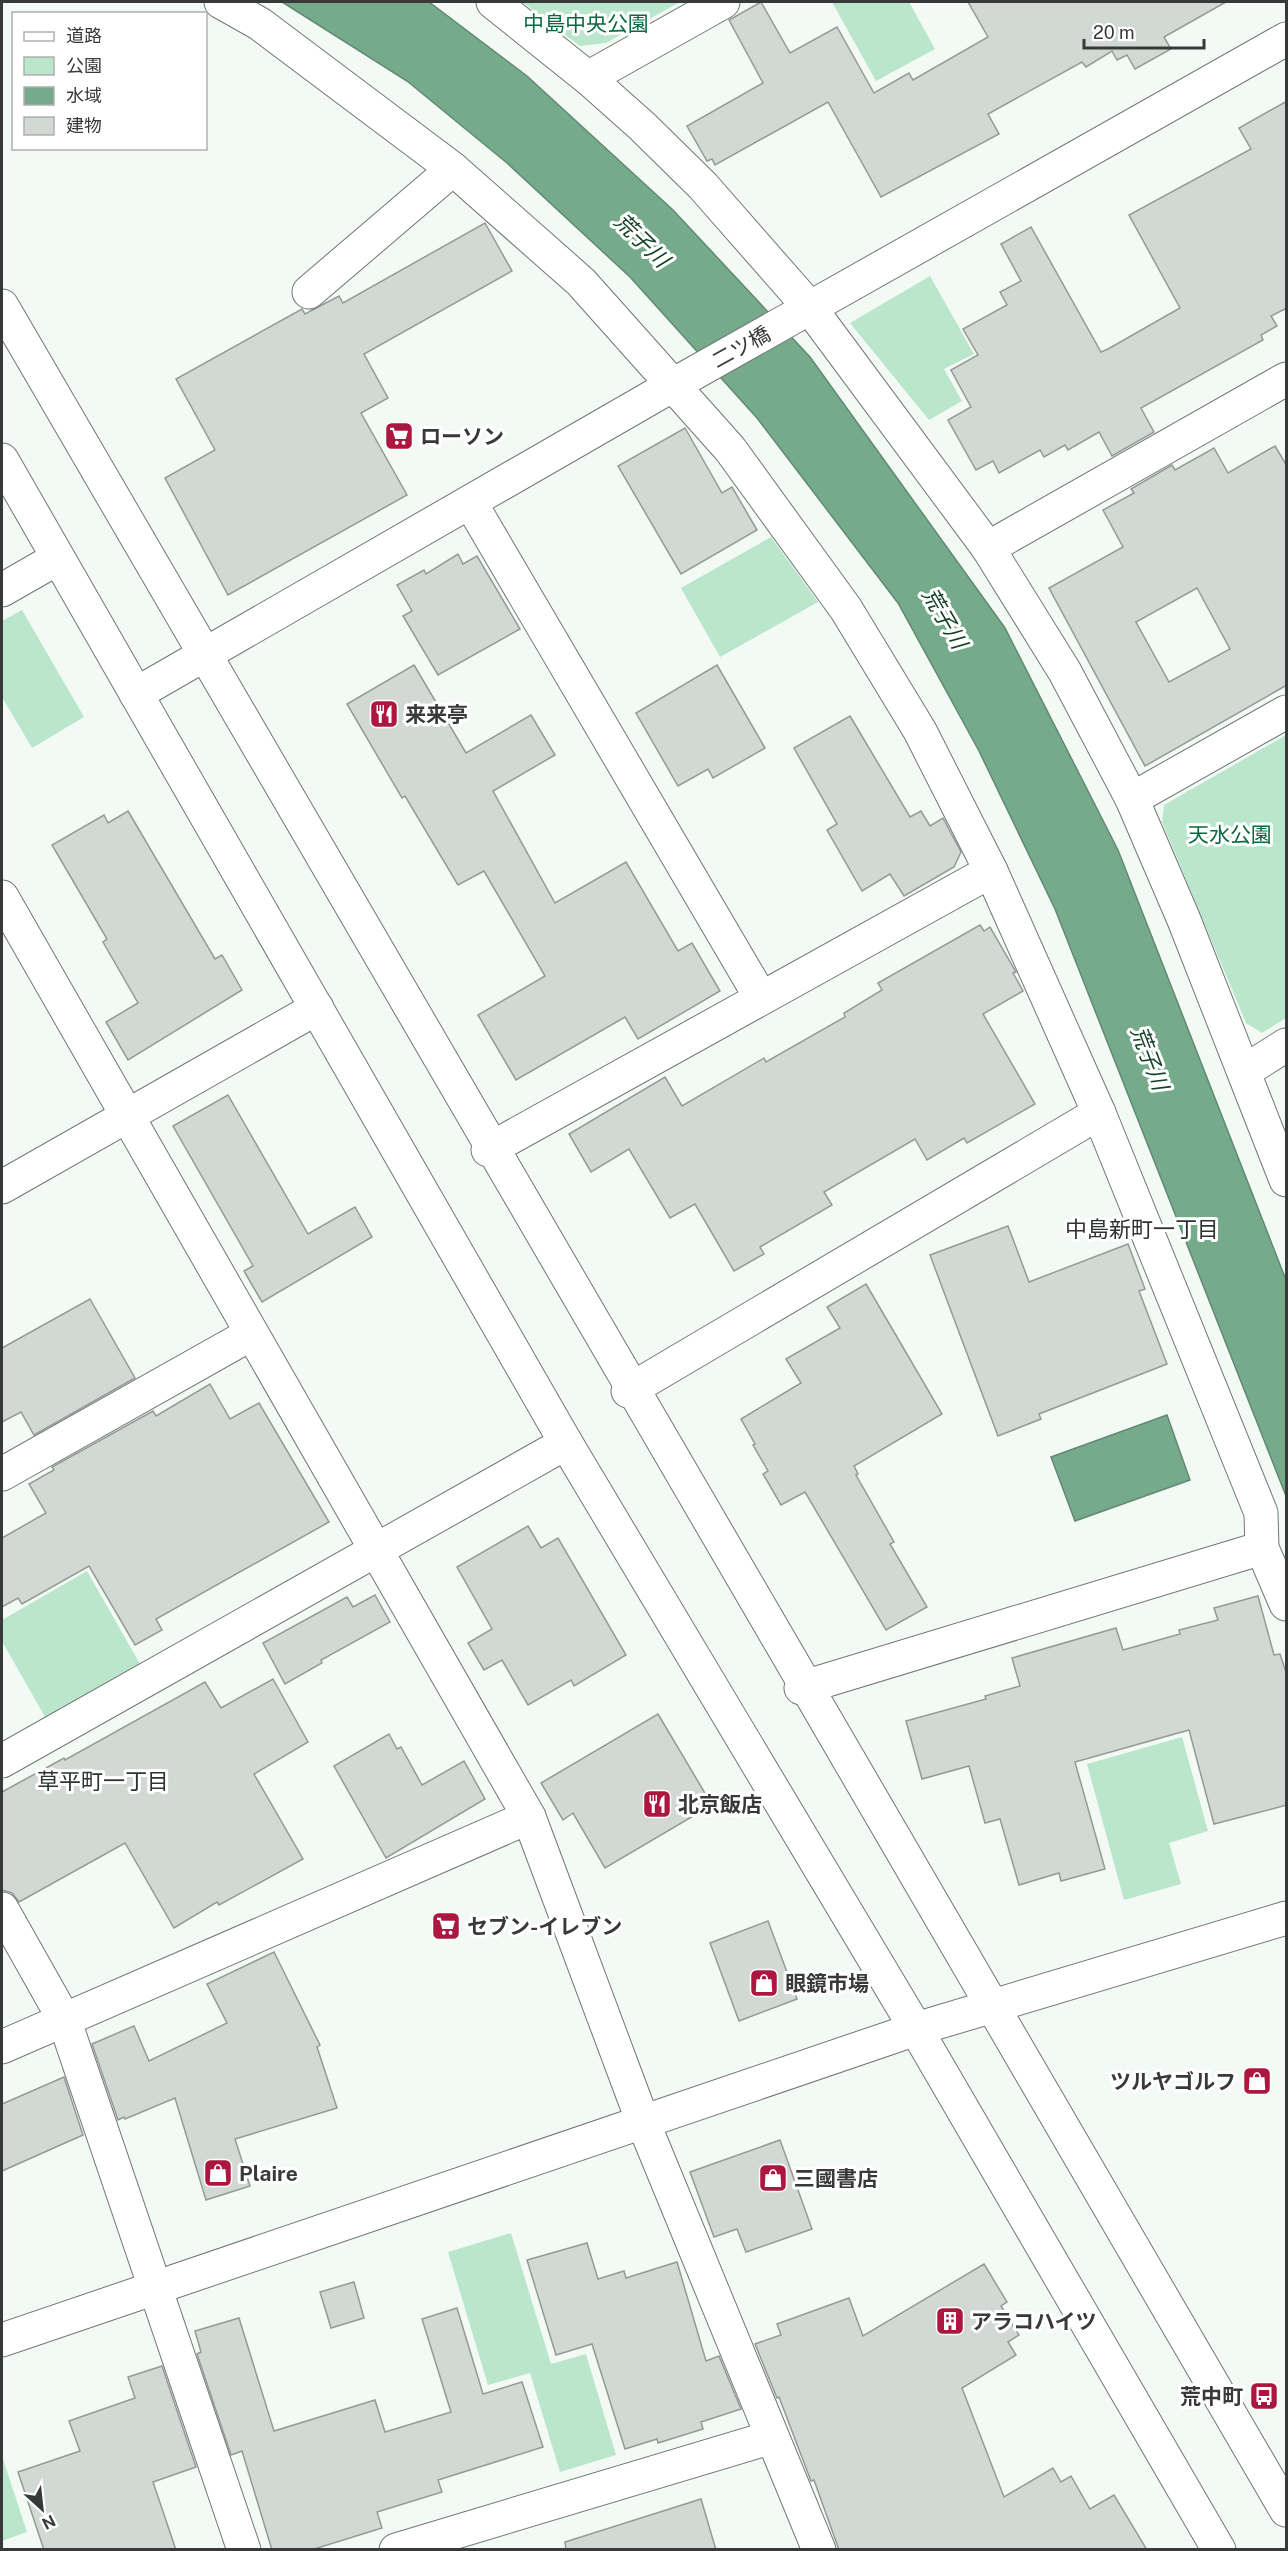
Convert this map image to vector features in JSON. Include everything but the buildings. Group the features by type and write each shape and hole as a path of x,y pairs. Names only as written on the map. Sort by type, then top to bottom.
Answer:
{"street":[{"path":"221,2 260,24 453,169 581,282 681,380 846,609 920,731 991,871 1099,1113 1261,1513 1263,1548 1287,1604"},
{"path":"493,2 588,78 642,126 703,186 988,548 1065,672 1132,799 1245,1071 1287,1180"},
{"path":"588,78 723,2"},
{"name":"二ツ橋","path":"136,694 681,380 1287,39"},
{"path":"309,292 453,169"},
{"path":"2,306 627,1391 988,2007 1287,2510"},
{"path":"988,548 1287,379"},
{"path":"2,460 566,1443 916,2029 1219,2550"},
{"path":"470,502 761,998"},
{"path":"2,590 58,558"},
{"path":"1132,799 1287,712"},
{"path":"488,1150 991,871"},
{"path":"2,897 529,1817 643,2122 819,2550"},
{"path":"2,1187 316,1008"},
{"path":"1245,1071 1287,1045"},
{"path":"627,1391 1099,1113"},
{"path":"2,1474 251,1334"},
{"path":"2,1761 566,1443"},
{"path":"801,1688 1263,1548"},
{"path":"2,2047 529,1817"},
{"path":"2,1909 64,2019 244,2550"},
{"path":"2,2340 916,2029 1287,1918"},
{"path":"396,2550 772,2437"}],"green space":[{"name":"中島中央公園","path":"522,2 680,2 606,43 580,46"},
{"path":"832,2 909,2 935,49 876,81"},
{"path":"930,276 974,354 944,369 962,401 929,420 850,323"},
{"path":"771,537 818,602 720,657 681,588"},
{"path":"22,610 84,717 32,748 2,697 2,621"},
{"name":"天水公園","path":"1286,735 1286,1018 1262,1033 1246,1023 1162,822 1164,805"},
{"path":"87,1571 140,1664 45,1717 2,1641 2,1620"},
{"path":"1182,1737 1208,1831 1169,1843 1181,1884 1124,1900 1087,1764"},
{"path":"511,2233 551,2364 586,2354 616,2455 560,2472 530,2373 488,2385 448,2252"},
{"path":"2,2456 27,2532 2,2541"}],"water":[{"name":"荒子川","path":"282,2 429,2 527,76 673,210 810,357 1005,628 1118,850 1286,1280 1286,1496 1055,909 979,751 898,603 757,418 630,277 507,163 407,81"},
{"path":"1167,1415 1190,1480 1075,1521 1051,1457"}],"place":[{"name":"ローソン","path":"399,436"},
{"name":"来来亭","path":"384,714"},
{"name":"北京飯店","path":"657,1804"},
{"name":"セブン-イレブン","path":"446,1926"},
{"name":"眼鏡市場","path":"764,1983"},
{"name":"ツルヤゴルフ","path":"1257,2081"},
{"name":"Plaire","path":"218,2173"},
{"name":"三國書店","path":"773,2178"},
{"name":"アラコハイツ","path":"950,2321"},
{"name":"荒中町","path":"1264,2396"}],"district":[{"name":"中島新町一丁目","path":"1142,1229"},
{"name":"草平町一丁目","path":"103,1781"}]}
